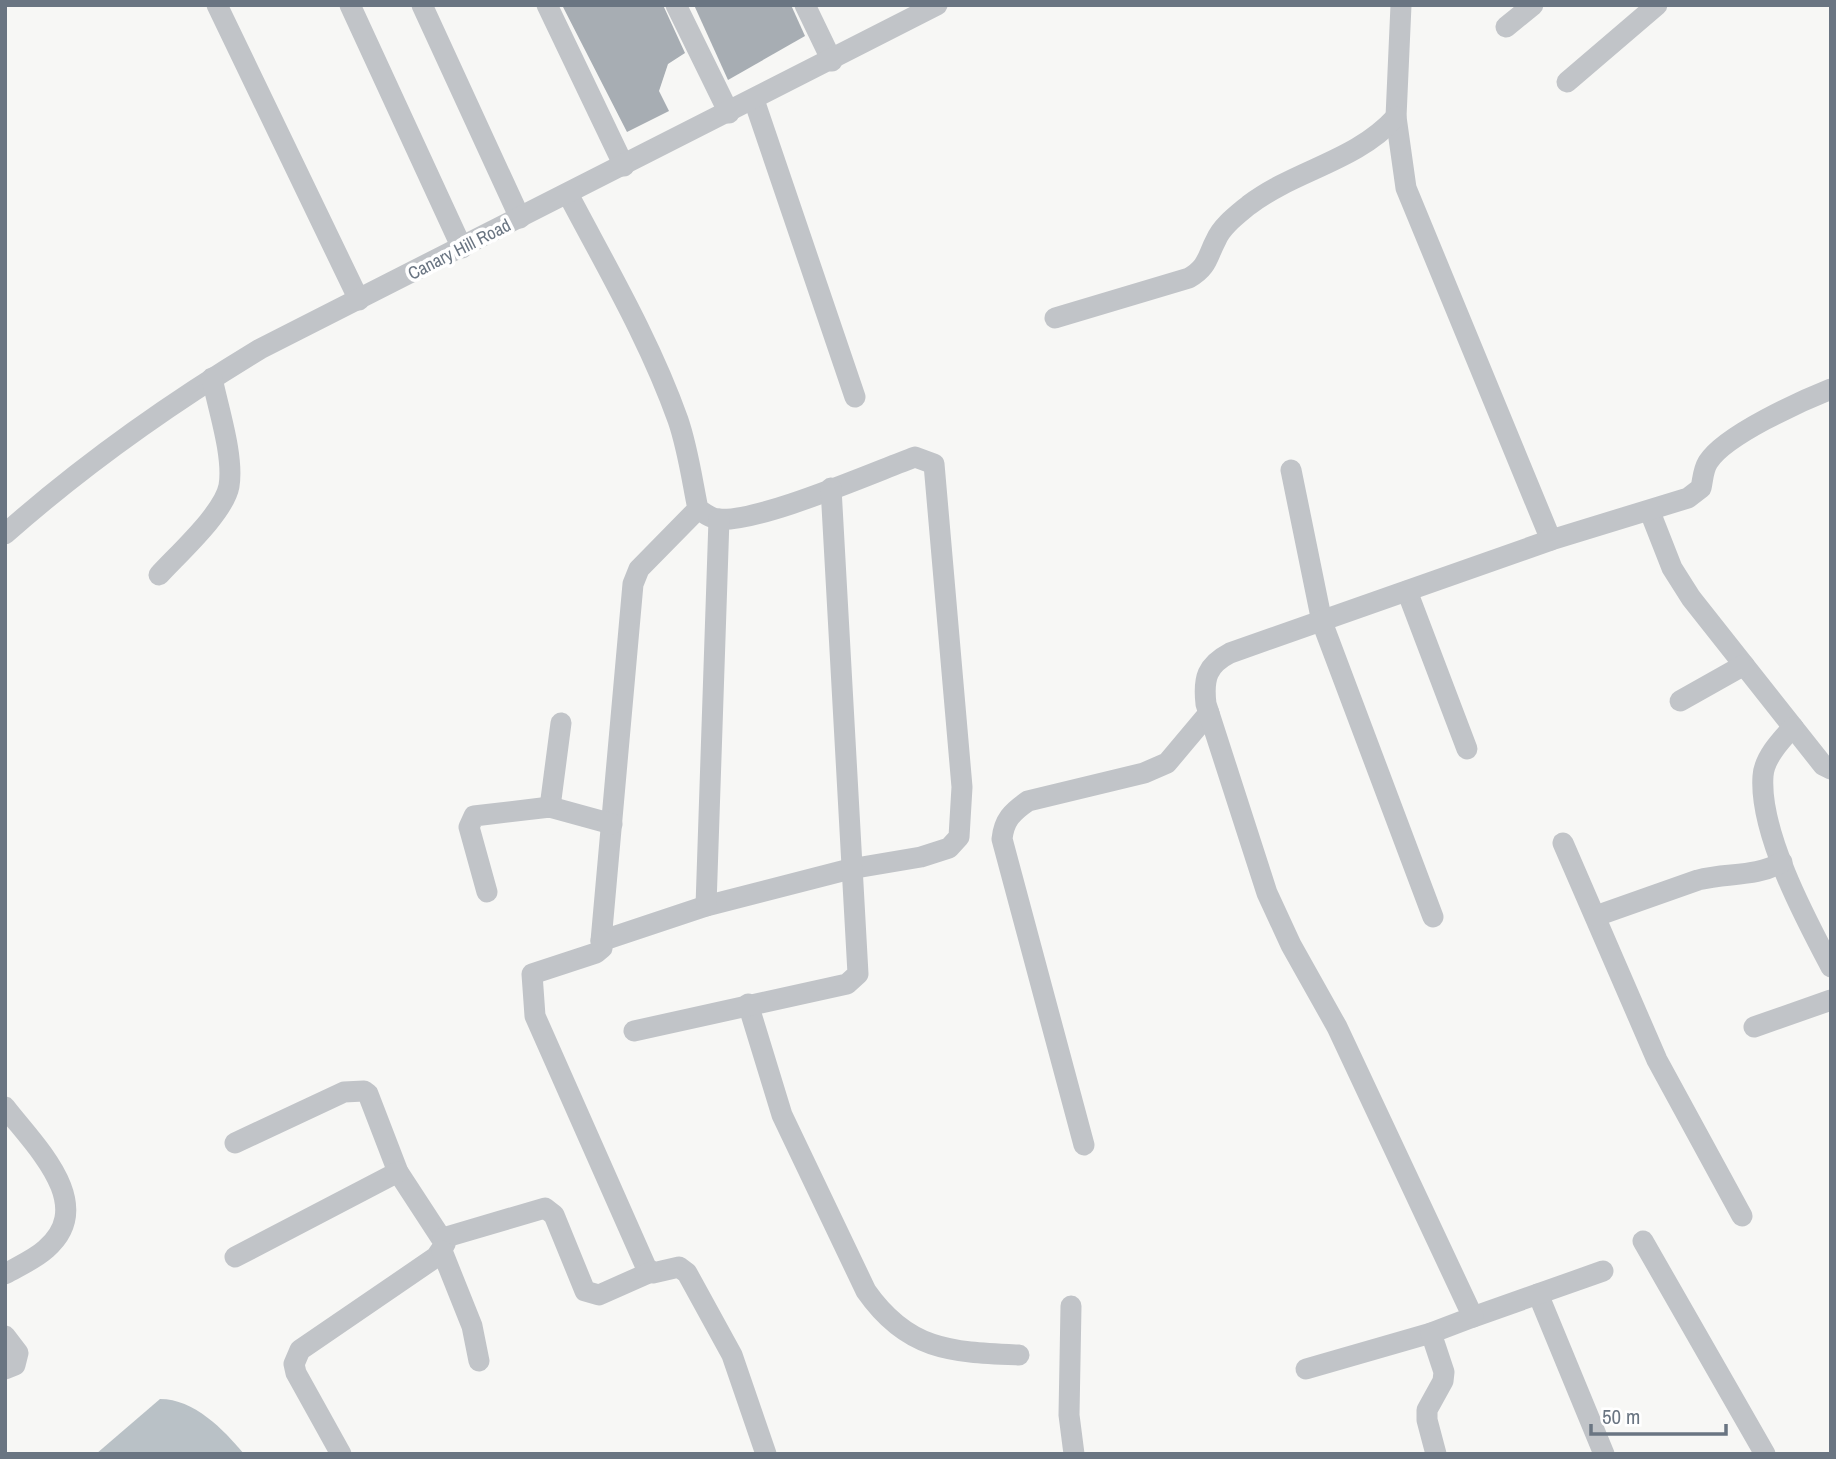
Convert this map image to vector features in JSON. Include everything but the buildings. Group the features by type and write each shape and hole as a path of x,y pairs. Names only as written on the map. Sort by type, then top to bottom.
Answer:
{"street":[{"path":"217,5 359,300"},
{"path":"349,5 462,248"},
{"path":"422,5 520,218"},
{"path":"547,5 624,166"},
{"path":"676,5 729,113"},
{"path":"805,5 832,61"},
{"name":"Canary Hill Road","path":"5,534 72,475 212,378 260,349 832,61 937,5"},
{"path":"1401,5 1396,117 1406,188 1551,540"},
{"path":"1506,27 1533,5"},
{"path":"1567,82 1657,5"},
{"path":"754,100 855,397"},
{"path":"1055,318 1189,278 1209,262 1215,240 1224,227 1250,205 1287,179 1351,153 1377,138 1396,117"},
{"path":"568,194 665,385 679,424 698,509"},
{"path":"159,576 219,507 229,488 230,470 212,378"},
{"path":"1473,1317 1337,1027 1291,945 1267,893 1209,713 1205,676 1217,660 1551,540 1650,512 1696,494 1701,488 1708,461 1782,409 1831,390"},
{"path":"601,941 706,906 850,869 901,862 953,845 960,833 962,787 937,470 929,460 915,457 778,508 719,519 698,509"},
{"path":"1291,470 1322,622 1433,917"},
{"path":"634,1031 847,984 855,978 859,970 850,869 831,488"},
{"path":"651,1272 646,1267 541,1031 531,999 531,977 535,972 596,953 602,948 633,584 639,569 698,509"},
{"path":"1650,512 1672,568 1691,598 1793,726 1831,769"},
{"path":"706,906 719,519"},
{"path":"1407,591 1467,749"},
{"path":"1680,701 1744,665"},
{"path":"1084,1145 1002,839 1004,825 1013,811 1028,802 1144,773 1167,763 1209,713"},
{"path":"550,807 561,723"},
{"path":"1793,726 1770,755 1763,774 1765,799 1782,862 1806,920 1831,967"},
{"path":"487,892 469,827 470,820 478,815 550,807 612,824"},
{"path":"1563,843 1657,1060 1742,1216"},
{"path":"1596,916 1698,880 1756,874 1782,862"},
{"path":"1754,1027 1831,1000"},
{"path":"748,1004 782,1115 866,1291 882,1314 905,1333 932,1346 960,1352 1019,1355"},
{"path":"235,1143 344,1092 357,1090 368,1094 398,1172 443,1244 472,1326 479,1362"},
{"path":"5,1107 50,1165 63,1188 67,1216 52,1244 5,1274"},
{"path":"235,1257 398,1172"},
{"path":"341,1454 296,1373 295,1358 300,1350 443,1244 545,1208 554,1215 585,1291 599,1295 651,1272 675,1266 687,1273 732,1355 766,1454"},
{"path":"1643,1241 1765,1454"},
{"path":"1306,1369 1431,1333 1603,1271"},
{"path":"1538,1294 1604,1454"},
{"path":"1071,1306 1069,1415 1074,1454"},
{"path":"1431,1333 1444,1372 1443,1381 1427,1410 1436,1454"},
{"path":"5,1336 18,1353 15,1365 5,1369"}],"shaded area":[{"path":"160,1399 185,1404 207,1417 244,1454 96,1454"}]}
